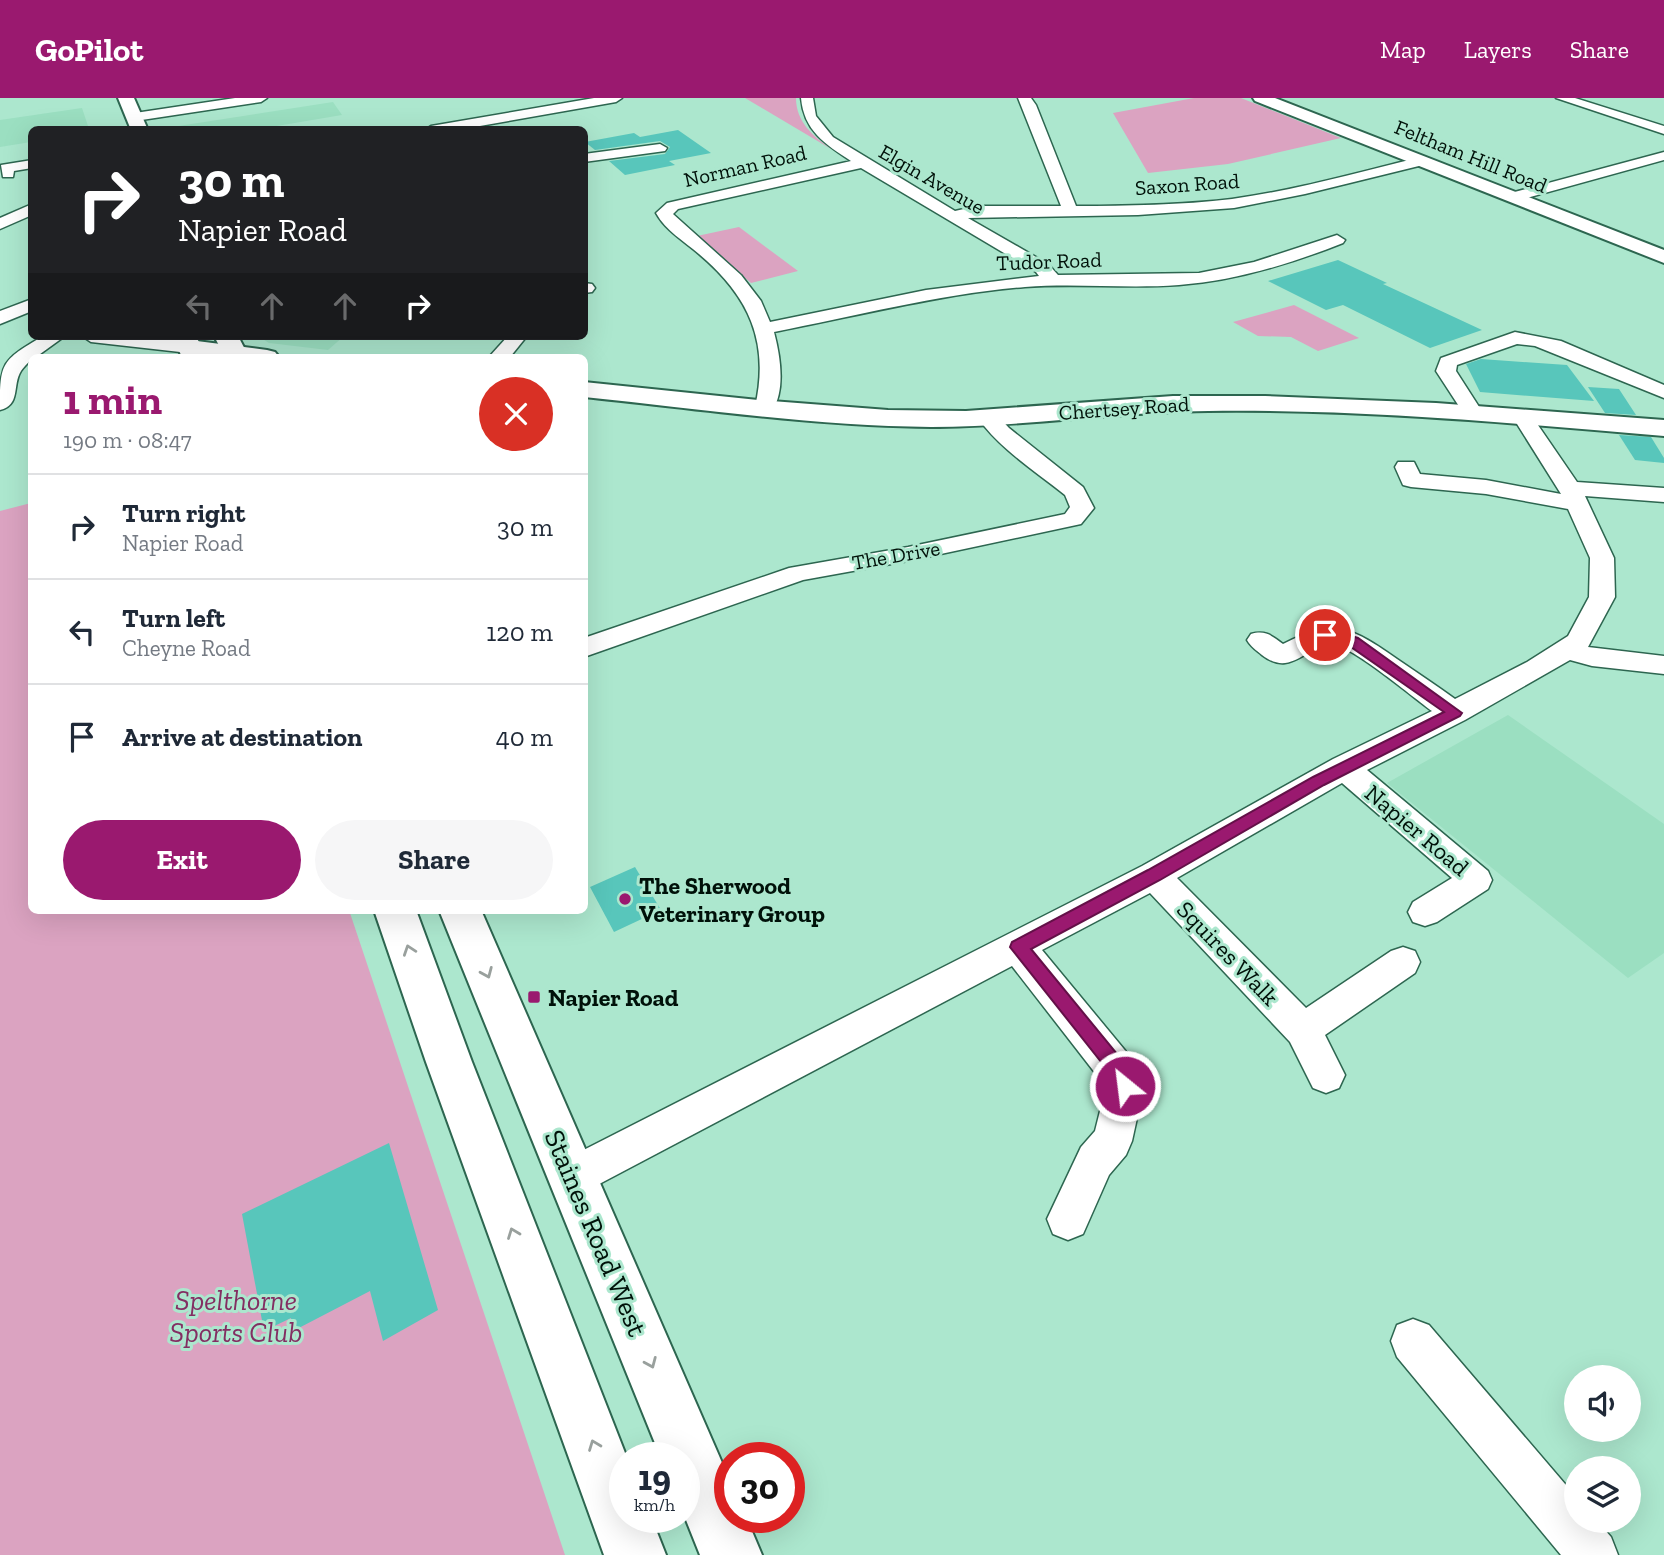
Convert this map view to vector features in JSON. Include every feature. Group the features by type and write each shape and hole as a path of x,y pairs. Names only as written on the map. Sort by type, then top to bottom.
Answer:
{"main road":[{"path":"126,98 137,123"},
{"name":"Feltham Hill Road","path":"1261,98 1664,257"},
{"path":"193,344 250,354"},
{"name":"Chertsey Road","path":"588,388 867,417 989,418 1114,407 1211,403 1473,412 1664,428"},
{"path":"396,914 449,1062 635,1555"},
{"name":"Staines Road West","path":"462,914 732,1555"}],"street":[{"path":"137,123 261,98"},
{"path":"463,126 535,117 616,98"},
{"name":"Elgin Avenue","path":"807,98 809,116 828,140 1042,268 1054,282"},
{"path":"1024,98 1070,210"},
{"path":"1562,98 1664,131"},
{"path":"588,157 660,148"},
{"path":"1512,197 1664,156"},
{"name":"Saxon Road","path":"952,216 978,211 1157,209 1231,203 1280,195 1422,161"},
{"name":"Norman Road","path":"765,407 770,388 768,349 743,288 669,222 664,213 673,206 863,163"},
{"path":"8,174 6,168 28,165"},
{"path":"0,224 28,211"},
{"name":"Tudor Road","path":"762,329 985,286 1178,280 1230,274 1282,261 1336,240"},
{"path":"0,318 28,306"},
{"path":"0,326 21,328"},
{"path":"1473,412 1446,371 1448,362 1515,338 1554,345 1664,391"},
{"path":"31,354 50,340"},
{"path":"138,340 193,344"},
{"path":"502,354 515,340"},
{"path":"0,404 5,399 8,375 14,366 28,356"},
{"name":"Napier Road","path":"572,1177 1154,875 1345,767 1537,669 1578,642 1602,597 1602,558 1574,496 1522,416"},
{"name":"The Drive","path":"588,647 798,573 908,554 1073,519 1082,508 1075,492 1001,433 989,418"},
{"path":"1406,467 1411,480 1486,487 1524,496 1664,495"},
{"path":"1260,640 1281,656 1318,637 1335,635 1353,641 1455,713"},
{"path":"1566,650 1605,659 1664,665"},
{"name":"Napier Road","path":"1345,767 1476,880 1425,912"},
{"name":"Squires Walk","path":"1154,875 1303,1030 1326,1075"},
{"path":"1018,947 1115,1066 1125,1086 1112,1141 1095,1161 1068,1219"},
{"path":"1303,1030 1403,962"},
{"path":"1413,1341 1593,1555"}],"shaded area":[{"path":"333,102 342,115 277,126 178,126"},
{"path":"82,108 88,126 28,126 28,142 0,147 0,120"},
{"path":"264,340 339,340 328,350 269,343"},
{"path":"1508,715 1664,824 1664,953 1628,978 1387,783"}],"green space":[{"path":"745,98 796,98 802,121 831,149"},
{"path":"1194,98 1241,98 1341,138 1228,164 1148,173 1113,113"},
{"path":"739,227 798,271 751,283 697,236"},
{"path":"1294,305 1359,338 1318,351 1291,337 1258,336 1233,322"},
{"name":"Spelthorne Sports Club","path":"28,504 28,914 350,914 565,1555 0,1555 0,511"}],"building":[{"path":"678,130 711,153 669,161 675,165 625,175 609,161 665,154 670,147 660,141 595,150 588,144 588,141 634,133 640,137"},
{"path":"1338,260 1482,330 1430,348 1343,305 1326,310 1268,281"},
{"path":"1481,359 1567,365 1594,401 1480,392 1466,364"},
{"path":"1588,387 1619,389 1636,415 1605,413"},
{"path":"1619,435 1651,437 1664,458 1664,463 1635,460"},
{"name":"The Sherwood Veterinary Group","path":"635,867 661,910 614,932 590,887"},
{"path":"389,1143 438,1310 383,1341 370,1291 293,1331 291,1318 264,1331 242,1214"}],"place":[{"name":"The Sherwood Veterinary Group","path":"625,899"},
{"name":"Napier Road","path":"534,997"}],"route":[{"path":"1125,1086 1115,1066 1018,947 1154,875 1345,767 1455,713 1353,641 1325,635"}]}
